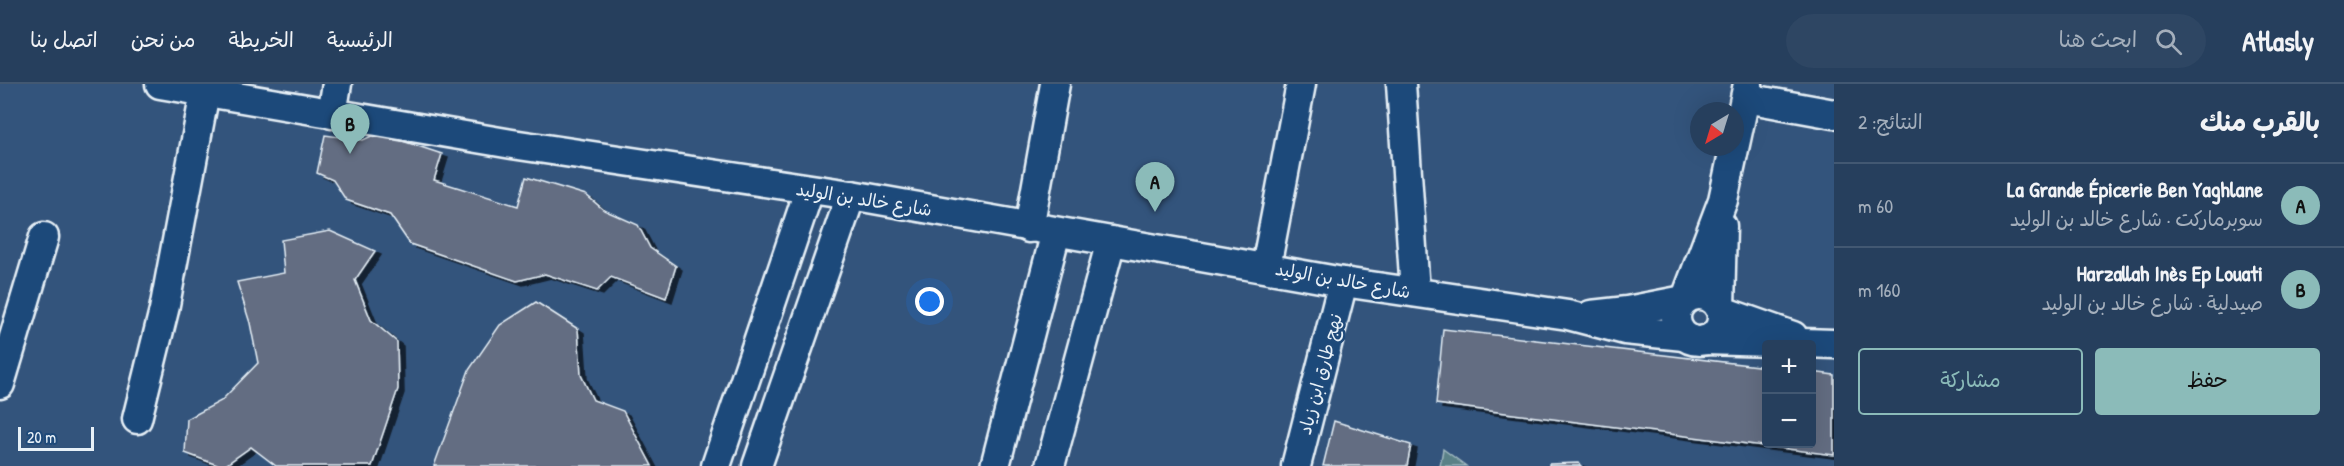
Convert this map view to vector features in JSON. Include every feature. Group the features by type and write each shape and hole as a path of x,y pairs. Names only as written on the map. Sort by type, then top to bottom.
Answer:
{"street":[{"name":"شارع خالد بن الوليد","path":"160,84 332,114 851,195 1344,282 1568,315 1625,330 1762,344 1826,343"},
{"path":"332,114 337,84"},
{"path":"996,466 1043,230 1055,84"},
{"path":"1266,267 1301,84"},
{"path":"1401,84 1415,292"},
{"path":"1723,200 1720,329 1695,338 1678,328 1676,318 1678,308 1685,299 1723,200 1747,91 1834,114"},
{"path":"137,419 164,310 205,92"},
{"path":"716,466 809,190"},
{"path":"757,466 851,195"},
{"path":"0,384 44,237"},
{"path":"1050,466 1111,241"},
{"name":"نهج طارق ابن زياد","path":"1296,466 1344,282"},
{"path":"1685,299 1702,295 1716,302 1721,309"},
{"name":"شارع خالد بن الوليد","path":"1568,315 1627,311 1685,299"},
{"name":"شارع خالد بن الوليد","path":"1721,309 1826,343"}],"green space":[{"path":"1443,449 1466,466 1440,466"}],"building":[{"path":"378,133 442,154 434,180 518,206 526,177 586,195 604,210 638,225 650,248 676,266 666,298 611,277 597,291 545,274 517,281 410,244 390,215 346,200 333,180 317,173 325,135 363,140"},
{"path":"330,231 375,251 355,280 371,320 397,342 398,389 372,466 276,466 251,447 224,466 185,453 187,419 221,401 258,363 250,323 237,282 284,273 281,240"},
{"path":"536,302 578,329 581,375 593,400 623,411 652,466 434,466 469,370 500,325"},
{"path":"1443,329 1762,367 1762,446 1436,404"},
{"path":"1816,373 1834,375 1834,455 1779,448 1816,448"},
{"path":"1334,421 1411,445 1407,466 1323,466"},
{"path":"1579,463 1581,466 1549,466 1549,464"}],"place":[{"name":"Harzallah Inès Ep Louati","path":"350,154"},
{"name":"La Grande Épicerie Ben Yaghlane","path":"1155,212"}]}
